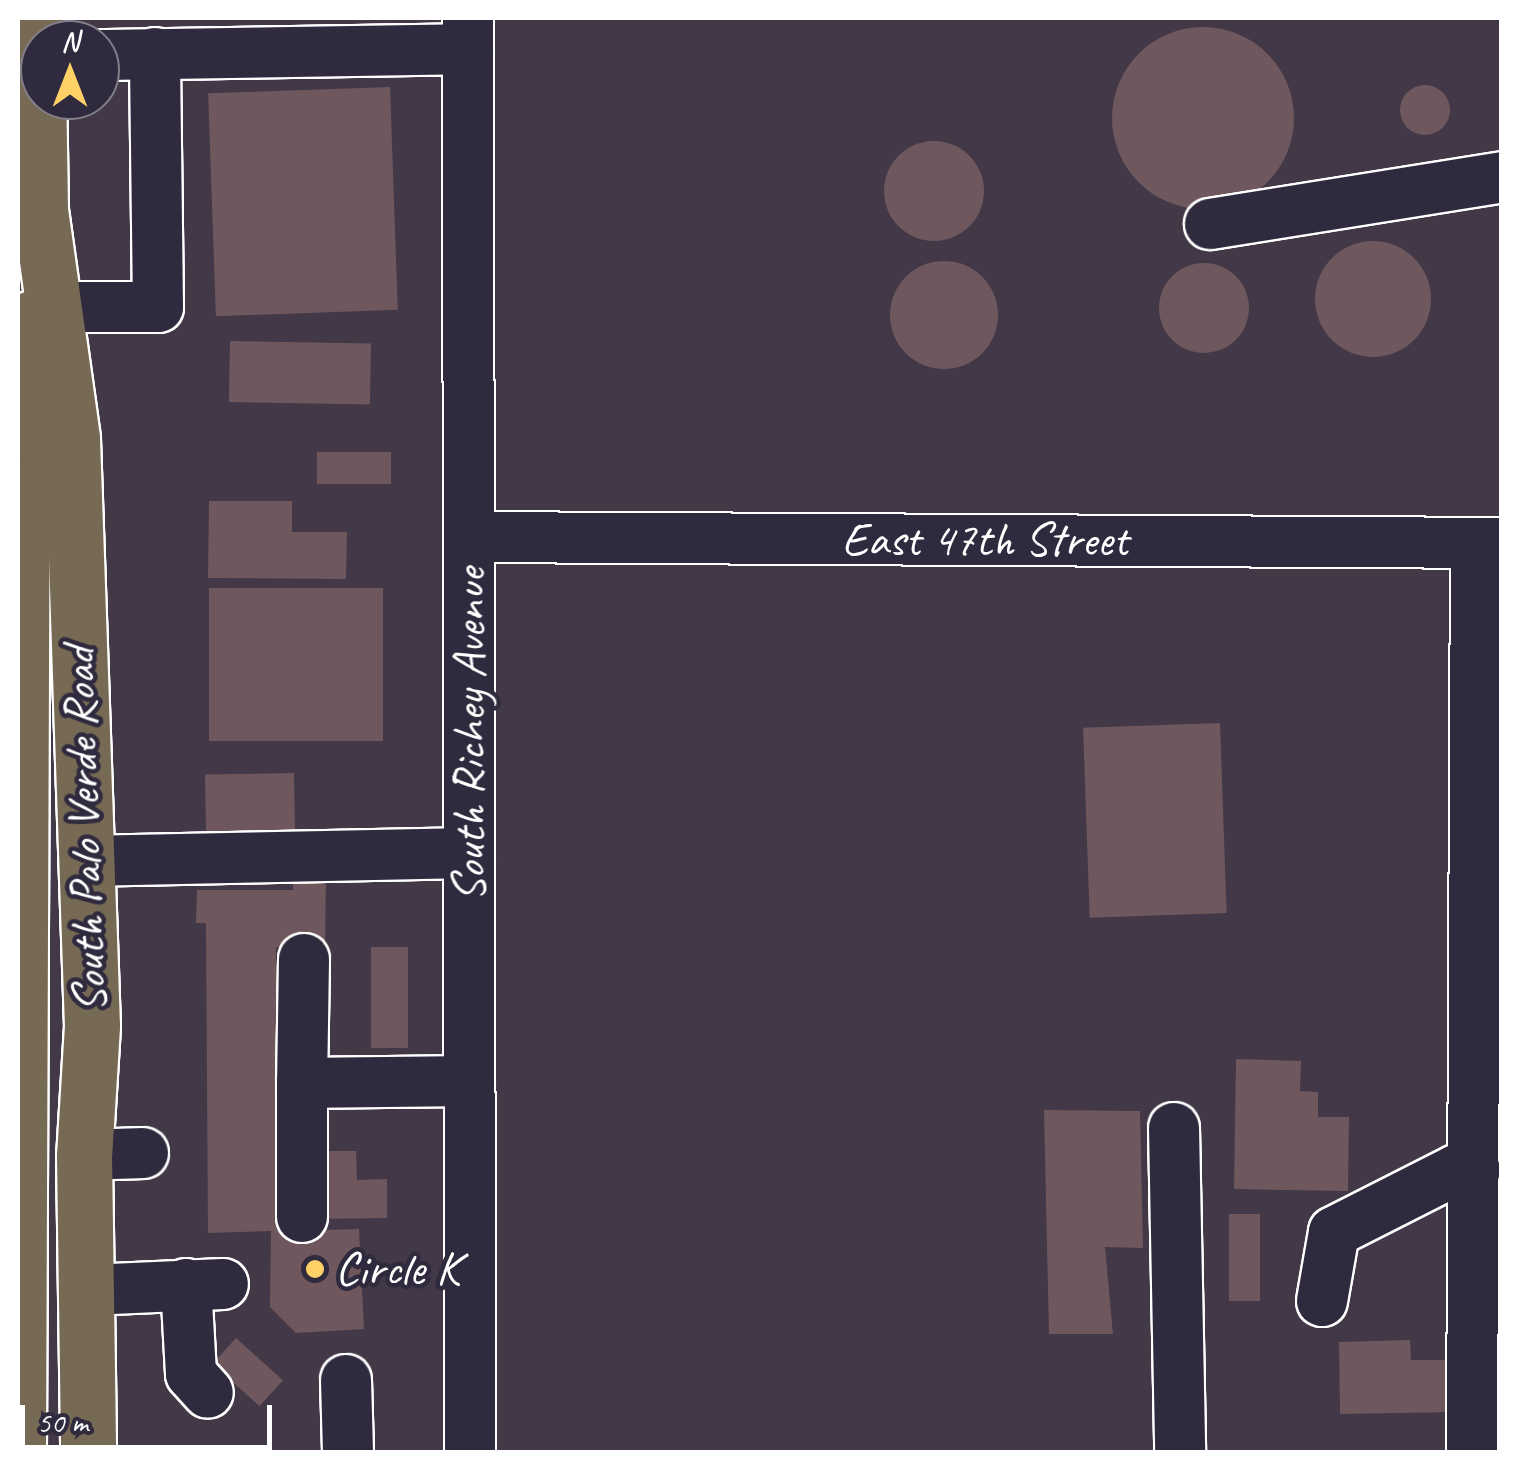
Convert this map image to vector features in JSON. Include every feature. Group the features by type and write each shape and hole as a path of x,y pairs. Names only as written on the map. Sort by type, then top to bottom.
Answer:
{"main road":[{"name":"South Palo Verde Road","path":"18,1452 22,433 34,120"},
{"name":"South Palo Verde Road","path":"29,210 72,439 92,1026 84,1155 89,1290 88,1452"}],"street":[{"path":"120,54 468,34"},
{"name":"South Richey Avenue","path":"468,34 470,1452"},
{"path":"49,308 158,308 156,53"},
{"path":"1210,224 1502,177"},
{"name":"East 47th Street","path":"468,537 1489,543"},
{"path":"1472,1452 1475,1170 1489,945 1489,543"},
{"path":"85,860 469,853"},
{"path":"302,1218 304,959"},
{"path":"302,1083 470,1082"},
{"path":"1174,1128 1180,1452"},
{"path":"84,1155 143,1153"},
{"path":"1322,1301 1334,1232 1456,1170 1475,1170"},
{"path":"89,1290 204,1284 191,1374 208,1393"},
{"path":"346,1380 348,1452"}],"building":[{"path":"1203,27 1238,34 1267,54 1287,83 1294,118 1287,153 1267,182 1238,202 1203,209 1168,202 1139,182 1119,153 1112,118 1119,83 1139,54 1168,34"},
{"path":"1425,85 1442,93 1450,110 1442,127 1425,135 1408,127 1400,110 1408,93"},
{"path":"390,87 398,310 216,316 208,93"},
{"path":"934,141 953,145 969,156 980,172 984,191 980,210 969,226 953,237 934,241 915,237 899,226 888,210 884,191 888,172 899,156 915,145"},
{"path":"1373,241 1395,245 1414,258 1427,277 1431,299 1427,321 1414,340 1395,353 1373,357 1351,353 1332,340 1319,321 1315,299 1319,277 1332,258 1351,245"},
{"path":"944,261 965,265 982,277 994,294 998,315 994,336 982,353 965,365 944,369 923,365 906,353 894,336 890,315 894,294 906,277 923,265"},
{"path":"1204,263 1221,266 1236,276 1246,291 1246,325 1236,340 1221,350 1204,353 1187,350 1172,340 1162,325 1159,308 1162,291 1172,276 1187,266"},
{"path":"230,341 371,343 370,404 229,402"},
{"path":"317,452 391,452 391,484 317,484"},
{"path":"209,501 292,501 292,532 347,532 346,579 208,578"},
{"path":"209,588 383,588 383,741 209,741"},
{"path":"1220,723 1227,913 1090,918 1083,728"},
{"path":"294,773 295,830 206,832 205,775"},
{"path":"293,876 326,876 325,947 276,947 276,964 284,962 286,1231 359,1229 364,1329 296,1333 270,1307 271,1231 208,1233 206,923 196,923 197,890 293,890"},
{"path":"371,947 408,947 408,1048 371,1048"},
{"path":"1236,1059 1301,1061 1300,1091 1318,1092 1318,1117 1349,1117 1348,1191 1234,1189"},
{"path":"1044,1110 1140,1111 1143,1248 1105,1247 1113,1334 1049,1334"},
{"path":"320,1151 356,1151 357,1180 387,1179 387,1218 308,1219"},
{"path":"1229,1214 1260,1214 1260,1301 1229,1301"},
{"name":"Circle K","path":"236,1338 283,1380 259,1406 213,1364"},
{"path":"1410,1340 1411,1360 1456,1360 1458,1412 1340,1414 1339,1342"}],"place":[{"name":"Circle K","path":"315,1269"}]}
